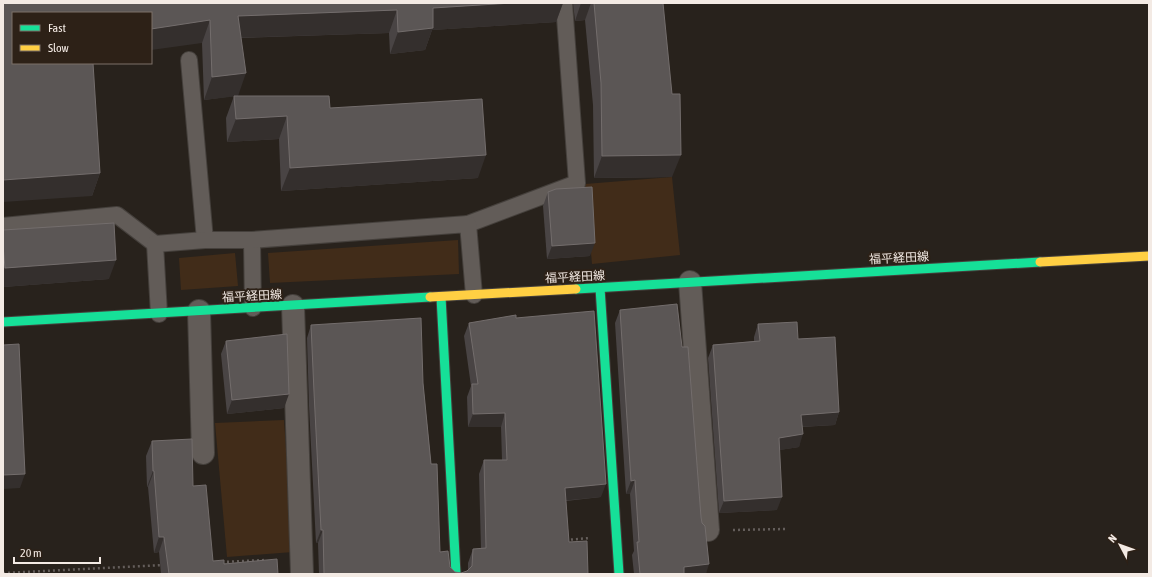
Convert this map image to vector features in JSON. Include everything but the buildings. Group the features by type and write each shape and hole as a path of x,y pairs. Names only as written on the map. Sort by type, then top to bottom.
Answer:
{"main road":[{"name":"福平経田線","path":"3,322 1149,256"},
{"path":"600,288 619,574"},
{"path":"441,297 456,574"}],"street":[{"path":"690,282 708,530"},
{"path":"293,306 302,566"},
{"path":"199,311 203,453"}],"lane":[{"path":"3,226 117,215 155,244 205,240 252,240 468,224 577,183 564,3"},
{"path":"189,60 205,240"},
{"path":"468,224 474,295"},
{"path":"252,240 253,308"},
{"path":"155,244 159,314"}],"path":[{"path":"708,530 785,529"},
{"path":"562,540 616,537"},
{"path":"215,563 302,566"},
{"path":"3,573 168,565"}],"shaded area":[{"path":"672,177 680,255 592,264 585,184"},
{"path":"458,240 459,274 270,283 268,253"},
{"path":"235,253 238,286 181,290 179,258"},
{"path":"284,420 293,552 227,557 215,423"}],"traffic: fast":[{"path":"576,289 1040,262"},
{"path":"600,288 619,574"},
{"path":"3,322 430,297"},
{"path":"441,297 456,574"}],"traffic: slow":[{"path":"1040,262 1149,256"},
{"path":"430,297 576,289"}]}
